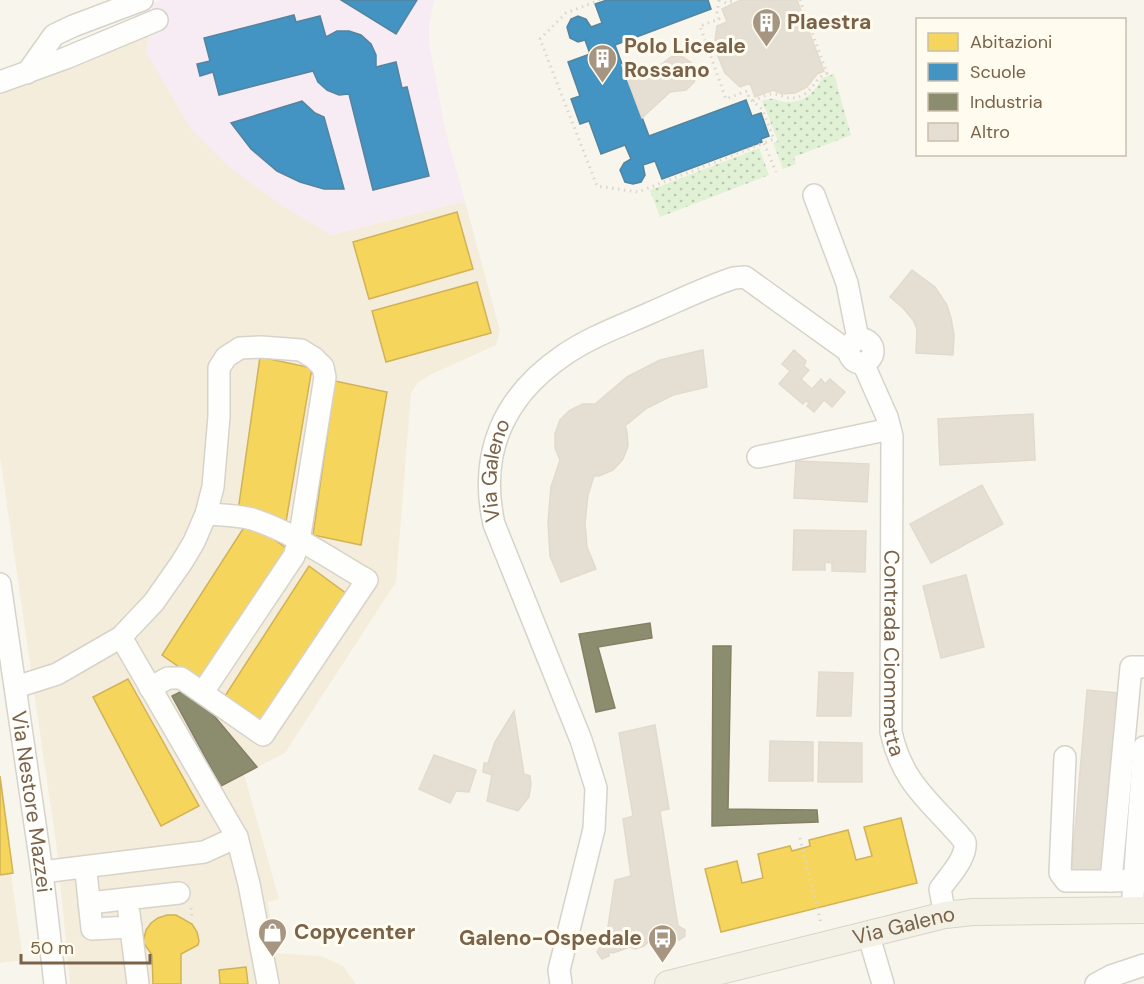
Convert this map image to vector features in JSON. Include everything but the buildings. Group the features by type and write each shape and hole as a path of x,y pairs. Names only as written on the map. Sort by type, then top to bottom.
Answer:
{"main road":[{"name":"Via Galeno","path":"668,984 945,915 973,912 1138,910"}],"street":[{"path":"27,73 54,35 142,0"},
{"path":"0,82 157,20"},
{"name":"Contrada Ciommetta","path":"814,195 847,283 856,351 892,436 891,732 896,755 918,791 965,842 966,849 962,857 940,889 945,915"},
{"name":"Via Galeno","path":"561,984 559,970 594,829 596,788 582,740 494,524 490,507 490,487 492,460 498,433 511,406 524,389 565,354 633,321 740,276 745,277 856,351"},
{"path":"16,687 57,674 121,637 138,620 169,581 194,542 206,514 213,487 219,416 219,368 226,357 240,348 300,350 314,358 323,367 325,377 299,541 294,556 203,692"},
{"path":"758,457 890,429"},
{"path":"150,688 168,678 181,678 263,735 367,580 299,541 253,520 238,516 206,514"},
{"name":"Via Nestore Mazzei","path":"0,584 42,872 55,984"},
{"path":"121,637 237,837 249,884 268,984"},
{"path":"1111,881 1131,667 1144,667"},
{"path":"1138,910 1144,747"},
{"path":"1065,757 1060,873 1066,881 1139,880"},
{"path":"42,872 204,852 237,837"},
{"path":"86,872 92,929 131,927"},
{"path":"89,903 128,898 185,900"},
{"path":"128,898 138,984"},
{"path":"868,933 883,984"},
{"path":"1096,984 1111,976 1144,965"},
{"path":"1119,984 1144,976"}],"path":[{"path":"600,0 566,13 540,39 597,186 638,192 774,140 762,109 747,91 726,99 700,26 719,19 717,12 719,0 726,3 736,0"},
{"path":"753,101 772,94 787,98 803,95 815,85 820,75 826,73 800,0"},
{"path":"764,143 776,172"},
{"path":"800,838 821,923"},
{"path":"185,900 192,917"}],"shaded area":[{"path":"162,0 434,0 429,25 429,42 445,129 465,201 331,235 284,207 230,168 191,129 146,52 149,37 161,31 150,4"},
{"path":"149,35 147,52 331,235 465,201 500,331 496,345 430,375 418,383 411,393 396,582 285,753 244,774 279,899 268,902 275,953 321,956 343,966 356,984 70,984 57,850 0,457 0,95 73,68"},
{"path":"11,873 23,960 0,963 0,875"}],"green space":[{"path":"834,74 851,135 794,157 796,164 783,169 773,143 778,141 762,101 772,99 786,102 798,101 812,92 822,78"},
{"path":"759,148 769,175 660,217 650,190"}],"place":[{"name":"Plaestra","path":"766,48"},
{"name":"Polo Liceale Rossano","path":"603,84"},
{"name":"Copycenter","path":"273,958"},
{"name":"Galeno-Ospedale","path":"663,964"}]}
